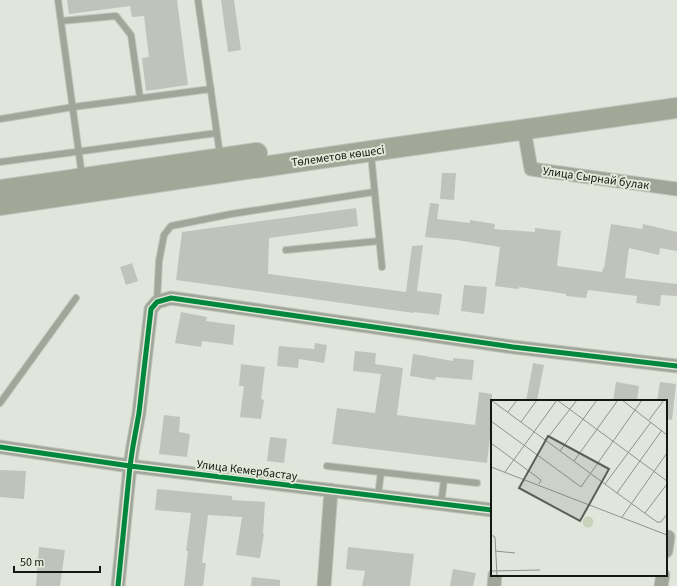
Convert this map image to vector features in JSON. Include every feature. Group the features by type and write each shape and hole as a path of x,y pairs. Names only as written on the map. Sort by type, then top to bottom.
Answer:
{"main road":[{"name":"Төлеметов көшесі","path":"0,190 677,95"},
{"name":"Төлеметов көшесі","path":"0,205 677,108"}],"street":[{"name":"Улица Сырнай булак","path":"524,129 531,169 677,189"},
{"path":"118,586 130,466 139,413 151,309 157,302 171,298 513,347 677,366"},
{"name":"Улица Кемербастау","path":"0,447 130,466 491,510"},
{"path":"324,586 331,490"},
{"path":"667,548 670,537"},
{"path":"494,586 495,576"},
{"path":"661,586 663,576"}],"lane":[{"path":"58,0 83,178"},
{"path":"198,0 221,158"},
{"path":"61,20 116,16 131,35 140,98"},
{"path":"0,118 211,89"},
{"path":"0,162 217,133"},
{"path":"371,151 382,267"},
{"path":"157,302 159,261 164,236 171,226 231,214 374,192"},
{"path":"286,250 379,241"},
{"path":"0,402 76,298"},
{"path":"327,466 477,483"},
{"path":"378,496 381,472"},
{"path":"441,504 444,480"}],"building":[{"path":"67,0 177,0 188,85 146,91 142,58 149,57 144,16 132,17 130,6 69,14"},
{"path":"221,0 234,0 241,50 228,52"},
{"path":"442,173 456,173 454,200 440,199"},
{"path":"430,203 439,204 437,219 470,223 470,220 495,224 494,229 535,232 535,228 561,231 557,266 602,272 604,268 611,224 642,229 643,224 677,232 677,251 660,248 659,255 629,248 625,278 677,284 677,296 661,295 660,306 636,303 637,296 588,290 586,298 566,296 566,294 519,287 519,289 495,286 500,247 457,240 425,237"},
{"path":"356,208 358,226 269,238 268,274 406,292 412,246 423,245 417,291 442,294 439,315 414,313 176,280 182,232"},
{"path":"132,263 138,281 126,285 120,267"},
{"path":"464,285 487,287 484,314 461,311"},
{"path":"181,312 207,317 206,321 235,325 233,345 202,341 201,347 175,343"},
{"path":"315,343 327,345 324,363 299,359 298,368 277,366 279,346 314,349"},
{"path":"355,351 376,353 375,364 403,368 397,415 475,425 479,392 492,394 491,429 487,463 332,444 337,408 375,413 381,374 353,371"},
{"path":"413,354 453,361 453,358 474,360 472,380 436,377 435,380 410,376"},
{"path":"533,363 544,365 537,400 526,400"},
{"path":"241,364 265,367 261,399 264,400 261,419 240,417 244,386 239,386"},
{"path":"616,382 639,386 637,400 613,400"},
{"path":"660,382 676,384 672,420 667,419 667,400 657,400"},
{"path":"164,415 180,417 179,432 190,434 187,457 159,454"},
{"path":"270,437 287,439 284,463 267,461"},
{"path":"0,470 26,471 24,499 0,497"},
{"path":"157,489 232,496 232,500 265,502 264,534 260,558 236,555 242,517 208,515 202,563 206,563 203,586 184,586 188,551 186,551 191,513 155,510"},
{"path":"39,547 65,550 60,586 36,586"},
{"path":"348,547 414,554 410,586 362,586 365,571 346,569"},
{"path":"453,569 476,573 473,586 450,586"},
{"path":"252,577 280,580 280,586 251,586"}],"cycle path":[{"path":"118,586 130,466 139,413 151,309 157,302 171,298 513,347 677,366"},
{"path":"0,447 130,466 491,510"}]}
